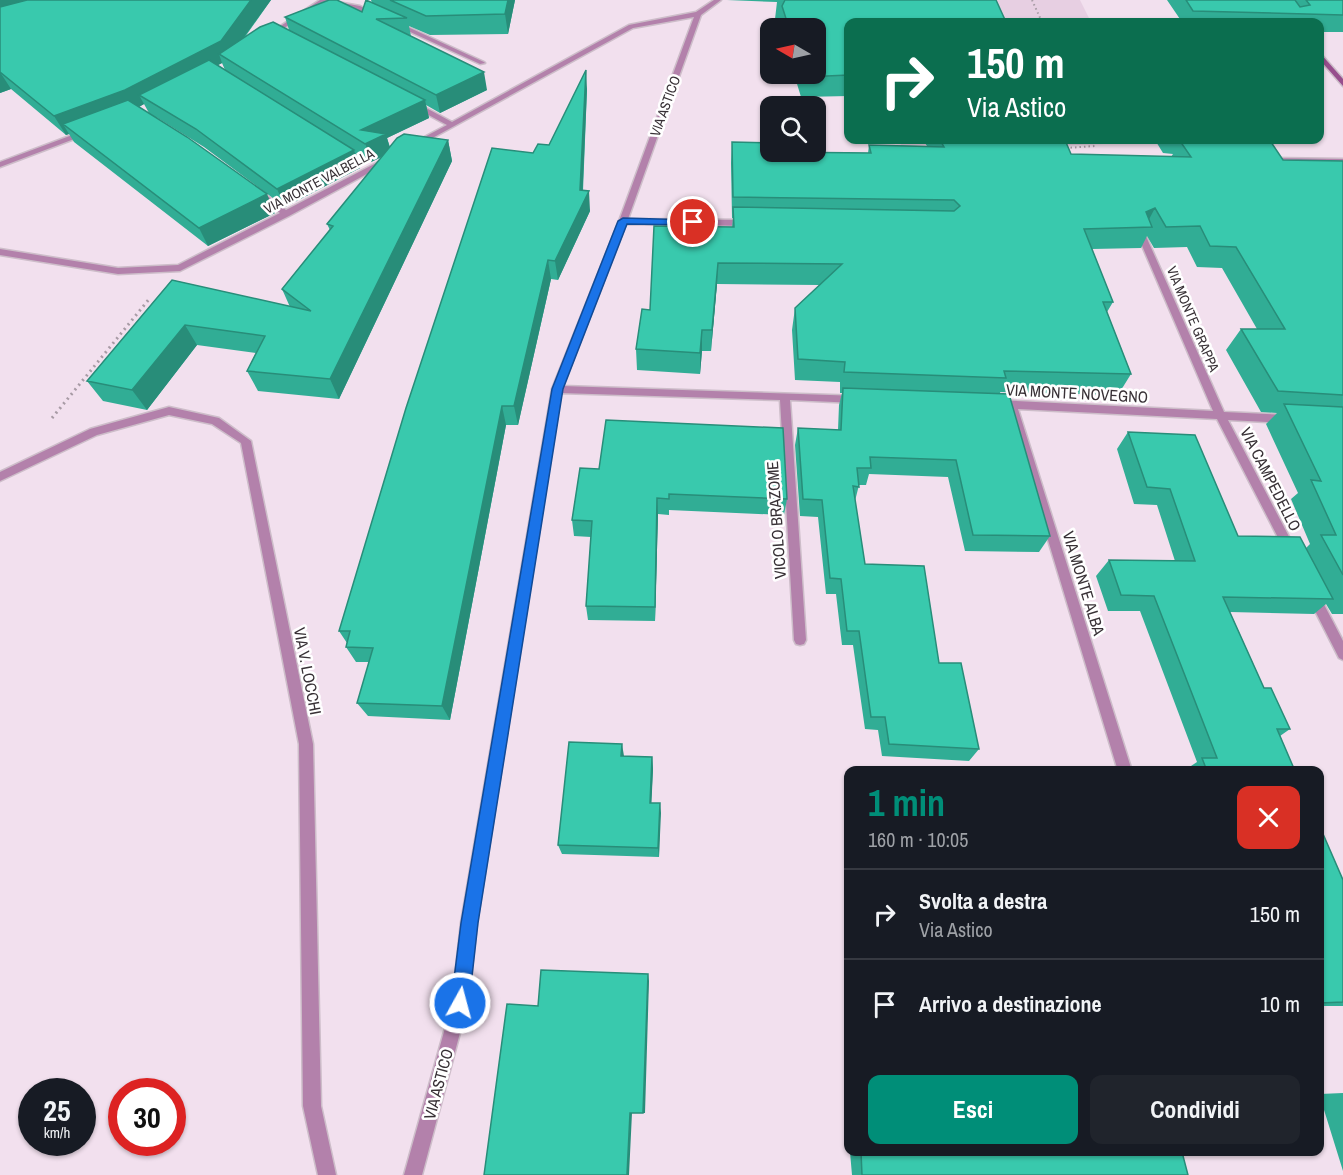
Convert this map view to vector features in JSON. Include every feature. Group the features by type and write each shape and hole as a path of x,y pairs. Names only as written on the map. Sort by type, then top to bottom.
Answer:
{"street":[{"path":"412,147 631,26 698,14 718,0"},
{"path":"265,38 323,1 358,7 379,16"},
{"name":"VIA ASTICO","path":"413,1175 460,1003 470,923 557,389 623,221 698,14"},
{"path":"389,21 482,63"},
{"path":"275,32 285,37"},
{"path":"1324,60 1343,84"},
{"path":"401,98 453,125"},
{"path":"0,165 96,129"},
{"name":"VIA MONTE VALBELLA","path":"0,252 118,271 180,268 392,158"},
{"path":"1261,159 1343,161"},
{"path":"362,163 372,169"},
{"path":"248,186 286,214"},
{"path":"623,221 755,224"},
{"name":"VIA MONTE GRAPPA","path":"1141,234 1220,415"},
{"path":"557,389 868,400"},
{"name":"VICOLO BRAZOME","path":"785,397 800,640"},
{"name":"VIA MONTE NOVEGNO","path":"988,404 1298,419"},
{"name":"VIA MONTE ALBA","path":"1012,405 1123,766"},
{"name":"VIA V. LOCCHI","path":"0,477 94,432 169,411 215,421 246,441 306,744 312,1106 327,1175"},
{"name":"VIA CAMPEDELLO","path":"1220,415 1295,560"},
{"path":"1305,581 1343,654"}],"path":[{"path":"1032,0 1040,18"},
{"path":"1060,148 1095,146 1094,144"},
{"path":"48,423 154,292 180,268"}],"shaded area":[{"path":"875,0 1080,0 1089,18 877,18"},
{"path":"901,144 1103,144 902,152"}],"building":[{"path":"27,0 251,0 221,41 125,90 54,116 0,72 0,7"},
{"path":"329,0 337,0 362,12 366,0 407,18 376,19 484,72 436,95 285,17"},
{"path":"390,0 508,0 505,14 426,16"},
{"path":"785,0 996,0 1004,18 844,18 844,75 826,76 826,18 786,18 782,6"},
{"path":"1186,0 1295,0 1300,7 1310,5 1306,0 1343,0 1343,15 1193,11"},
{"path":"273,22 425,100 361,130 386,134 365,144 219,54 260,27"},
{"path":"209,60 354,150 277,189 196,129 139,95"},
{"path":"586,70 580,190 589,191 555,261 548,260 514,406 502,406 442,706 357,703 373,648 346,647 350,631 339,631 406,408 492,148 533,153 538,144 549,145"},
{"path":"128,100 187,137 267,194 199,228 63,124"},
{"path":"404,134 448,140 330,379 247,371 265,336 185,325 132,390 87,381 172,280 311,311 282,289 333,226 327,224 397,138"},
{"path":"732,142 760,143 760,162 826,162 826,153 871,153 869,145 944,147 942,144 1067,144 1071,154 1191,157 1182,144 1272,144 1283,160 1343,161 1343,395 1278,391 1241,329 1285,329 1236,247 1210,246 1200,226 1166,227 1155,208 1146,212 1152,227 1084,229 1113,302 1103,302 1131,374 1004,371 1006,378 844,372 845,362 798,359 795,308 842,264 718,263 712,330 702,330 700,353 636,349 642,309 650,310 654,226 734,227 733,207 954,211 960,206 954,200 733,197"},
{"path":"843,388 1009,394 1050,536 973,535 956,460 870,457 871,468 857,468 859,487 853,486 865,564 924,566 939,663 961,663 979,749 889,744 885,717 871,717 859,631 847,631 841,579 830,578 822,500 803,499 798,428 841,430"},
{"path":"1284,404 1343,407 1343,575 1321,535 1336,535 1311,480 1321,481"},
{"path":"606,420 783,428 787,499 669,494 669,499 657,498 655,607 586,606 592,521 572,520 580,468 599,469"},
{"path":"1128,432 1195,435 1238,536 1300,537 1333,599 1223,597 1264,688 1271,688 1290,729 1277,729 1293,766 1205,766 1202,758 1217,758 1154,596 1121,595 1109,560 1195,561 1170,489 1147,487"},
{"path":"569,742 622,744 621,756 652,757 650,803 660,803 658,848 558,845"},
{"path":"1324,836 1343,880 1343,1002 1324,1003"},
{"path":"541,970 648,974 643,1113 630,1113 627,1175 484,1175 507,1004 538,1006"},
{"path":"861,1156 1183,1156 1188,1175 862,1175"}],"route":[{"path":"460,1003 470,923 557,389 623,221 693,222"}]}
